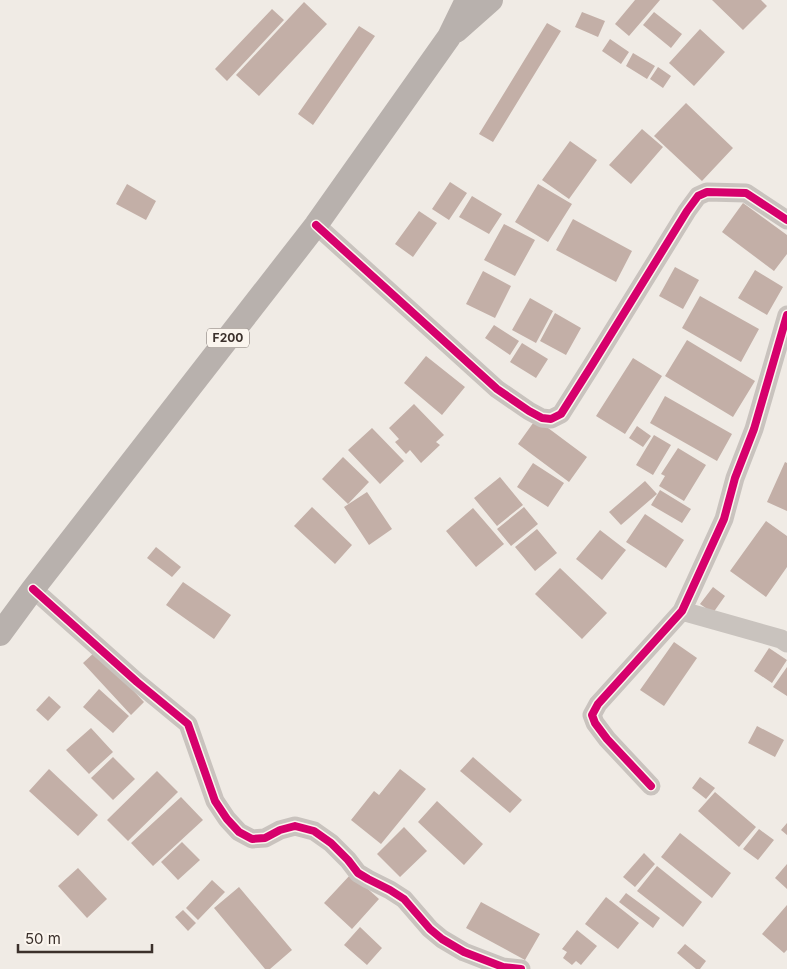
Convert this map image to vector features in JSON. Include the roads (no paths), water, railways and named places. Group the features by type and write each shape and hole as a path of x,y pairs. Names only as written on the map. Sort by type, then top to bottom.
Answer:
{"main road":[{"name":"F200","path":"0,634 316,225 450,37 467,0"},
{"name":"F200","path":"450,37 491,0"}],"street":[{"path":"316,225 497,389 529,411 542,418 551,419 561,414 698,196 707,192 746,193 787,220"},
{"path":"651,786 607,739 595,723 592,715 598,704 682,611 724,519 735,478 754,429 786,323"},
{"path":"33,589 137,682 188,724 215,801 227,819 239,832 252,839 265,838 280,830 296,826 314,831 331,843 358,873 404,899 442,940 464,952 503,967 521,969"},
{"path":"682,611 781,638 787,643"}]}
